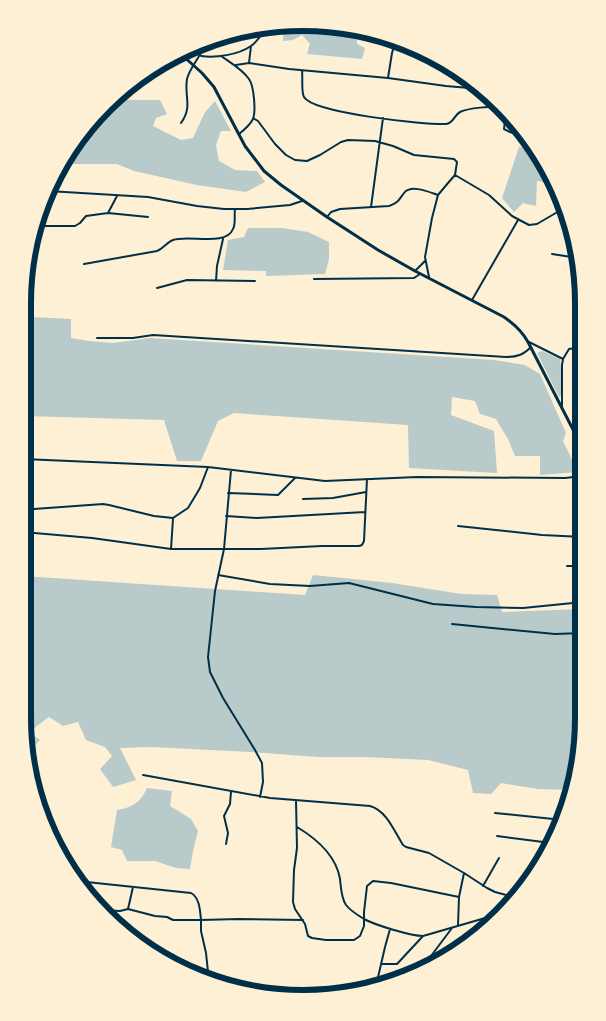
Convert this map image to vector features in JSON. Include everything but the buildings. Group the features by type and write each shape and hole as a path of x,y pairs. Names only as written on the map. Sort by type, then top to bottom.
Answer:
{"main road":[{"path":"185,58 218,92 245,146 264,171 302,201 378,250 504,317 521,331 575,434"}],"street":[{"path":"200,56 231,54 251,46 261,35"},
{"path":"249,63 251,46"},
{"path":"388,78 394,47"},
{"path":"181,123 187,113 188,77 202,51"},
{"path":"221,56 236,65 252,84 253,118 239,134"},
{"path":"236,65 249,63 302,71 388,78 469,88"},
{"path":"302,71 304,98 326,109 350,114 447,124 452,121 457,113 462,111 491,107"},
{"path":"253,118 258,121 268,136 286,155 295,160 307,161 348,140 379,142 414,155 454,159 456,162 455,175 438,195 428,237 425,261 430,278"},
{"path":"371,207 383,118"},
{"path":"505,122 504,129 515,134"},
{"path":"455,175 489,195 506,211 529,225 537,224 558,211"},
{"path":"327,217 331,212 340,209 389,206 398,203 404,193 413,189 438,195"},
{"path":"55,191 148,197 203,207 234,210 290,205 302,201"},
{"path":"108,213 117,195"},
{"path":"84,264 157,251 173,240 224,238 234,229 234,210"},
{"path":"43,226 75,226 80,224 86,216 108,213 148,217"},
{"path":"472,300 518,220"},
{"path":"216,281 217,266 224,238"},
{"path":"552,254 571,257"},
{"path":"415,271 425,261"},
{"path":"314,280 414,278 420,274"},
{"path":"157,288 188,280 255,280"},
{"path":"97,338 133,338 153,335 506,357 521,355 531,347"},
{"path":"528,342 563,359"},
{"path":"562,410 563,359 569,349 575,349"},
{"path":"31,459 208,467 325,480 427,477 511,479 575,477"},
{"path":"31,510 103,504 160,518 173,518 188,508 200,488 208,467"},
{"path":"231,470 224,549 215,591 208,649 209,665 212,677 223,698 262,763 263,782 260,797"},
{"path":"228,493 278,495 295,478"},
{"path":"31,533 92,538 171,549 359,546 362,545 364,540 367,479"},
{"path":"303,499 334,498 366,492"},
{"path":"226,516 266,518 365,512"},
{"path":"171,549 173,518"},
{"path":"458,526 575,537"},
{"path":"567,566 575,566"},
{"path":"218,575 270,584 302,586 349,584 433,604 523,608 575,603"},
{"path":"452,624 555,634 575,633"},
{"path":"143,775 260,797 370,806 376,808 384,815 406,847 429,853 483,886 508,895"},
{"path":"226,844 228,833 224,816 230,804 231,792"},
{"path":"296,801 297,848 293,902 295,909 303,920 308,936 338,940 354,940 360,936 364,926 368,886 373,881 459,896"},
{"path":"495,813 555,819"},
{"path":"297,827 316,840 332,858 338,869 345,904 364,919 390,929 423,936 487,918"},
{"path":"497,836 545,842"},
{"path":"483,886 499,858"},
{"path":"458,925 459,896 464,873"},
{"path":"87,883 194,894 198,901 208,972"},
{"path":"128,909 133,887"},
{"path":"112,911 128,909 173,920 303,920"},
{"path":"429,959 452,928"},
{"path":"378,979 390,929"},
{"path":"381,964 397,964 423,936"}],"shaded area":[{"path":"284,32 321,32 357,36 357,44 365,48 362,59 307,54 310,44 302,35 293,40 283,41"},
{"path":"123,100 160,100 167,114 156,118 153,126 181,140 193,138 205,112 215,101 231,131 221,131 216,145 219,161 235,170 257,171 265,182 246,192 197,185 134,171 117,164 70,164 87,138"},
{"path":"519,147 526,148 547,183 537,181 536,206 523,203 514,212 502,198"},
{"path":"248,228 282,228 308,232 329,242 329,259 325,274 266,276 266,271 223,270 228,240 244,237"},
{"path":"31,311 32,317 71,319 71,338 89,341 113,343 150,338 494,360 525,365 540,374 566,433 563,441 575,466 575,472 540,475 540,456 515,456 508,439 496,419 480,414 475,401 452,397 451,415 494,431 497,473 409,468 408,425 234,413 218,421 201,461 177,461 164,420 31,416"},
{"path":"542,351 560,359 562,377 561,396 559,397 537,353"},
{"path":"313,575 392,583 461,594 497,595 502,612 575,609 574,736 570,771 564,790 538,789 501,783 491,794 473,793 468,770 428,760 318,757 150,747 120,748 136,780 113,787 100,769 112,756 105,747 86,740 78,722 63,726 49,717 32,730 31,577 305,595"},
{"path":"32,734 40,740 33,747"},
{"path":"147,788 172,791 170,806 191,819 198,831 190,869 176,868 155,861 127,861 122,850 111,847 117,810 135,804"}]}
